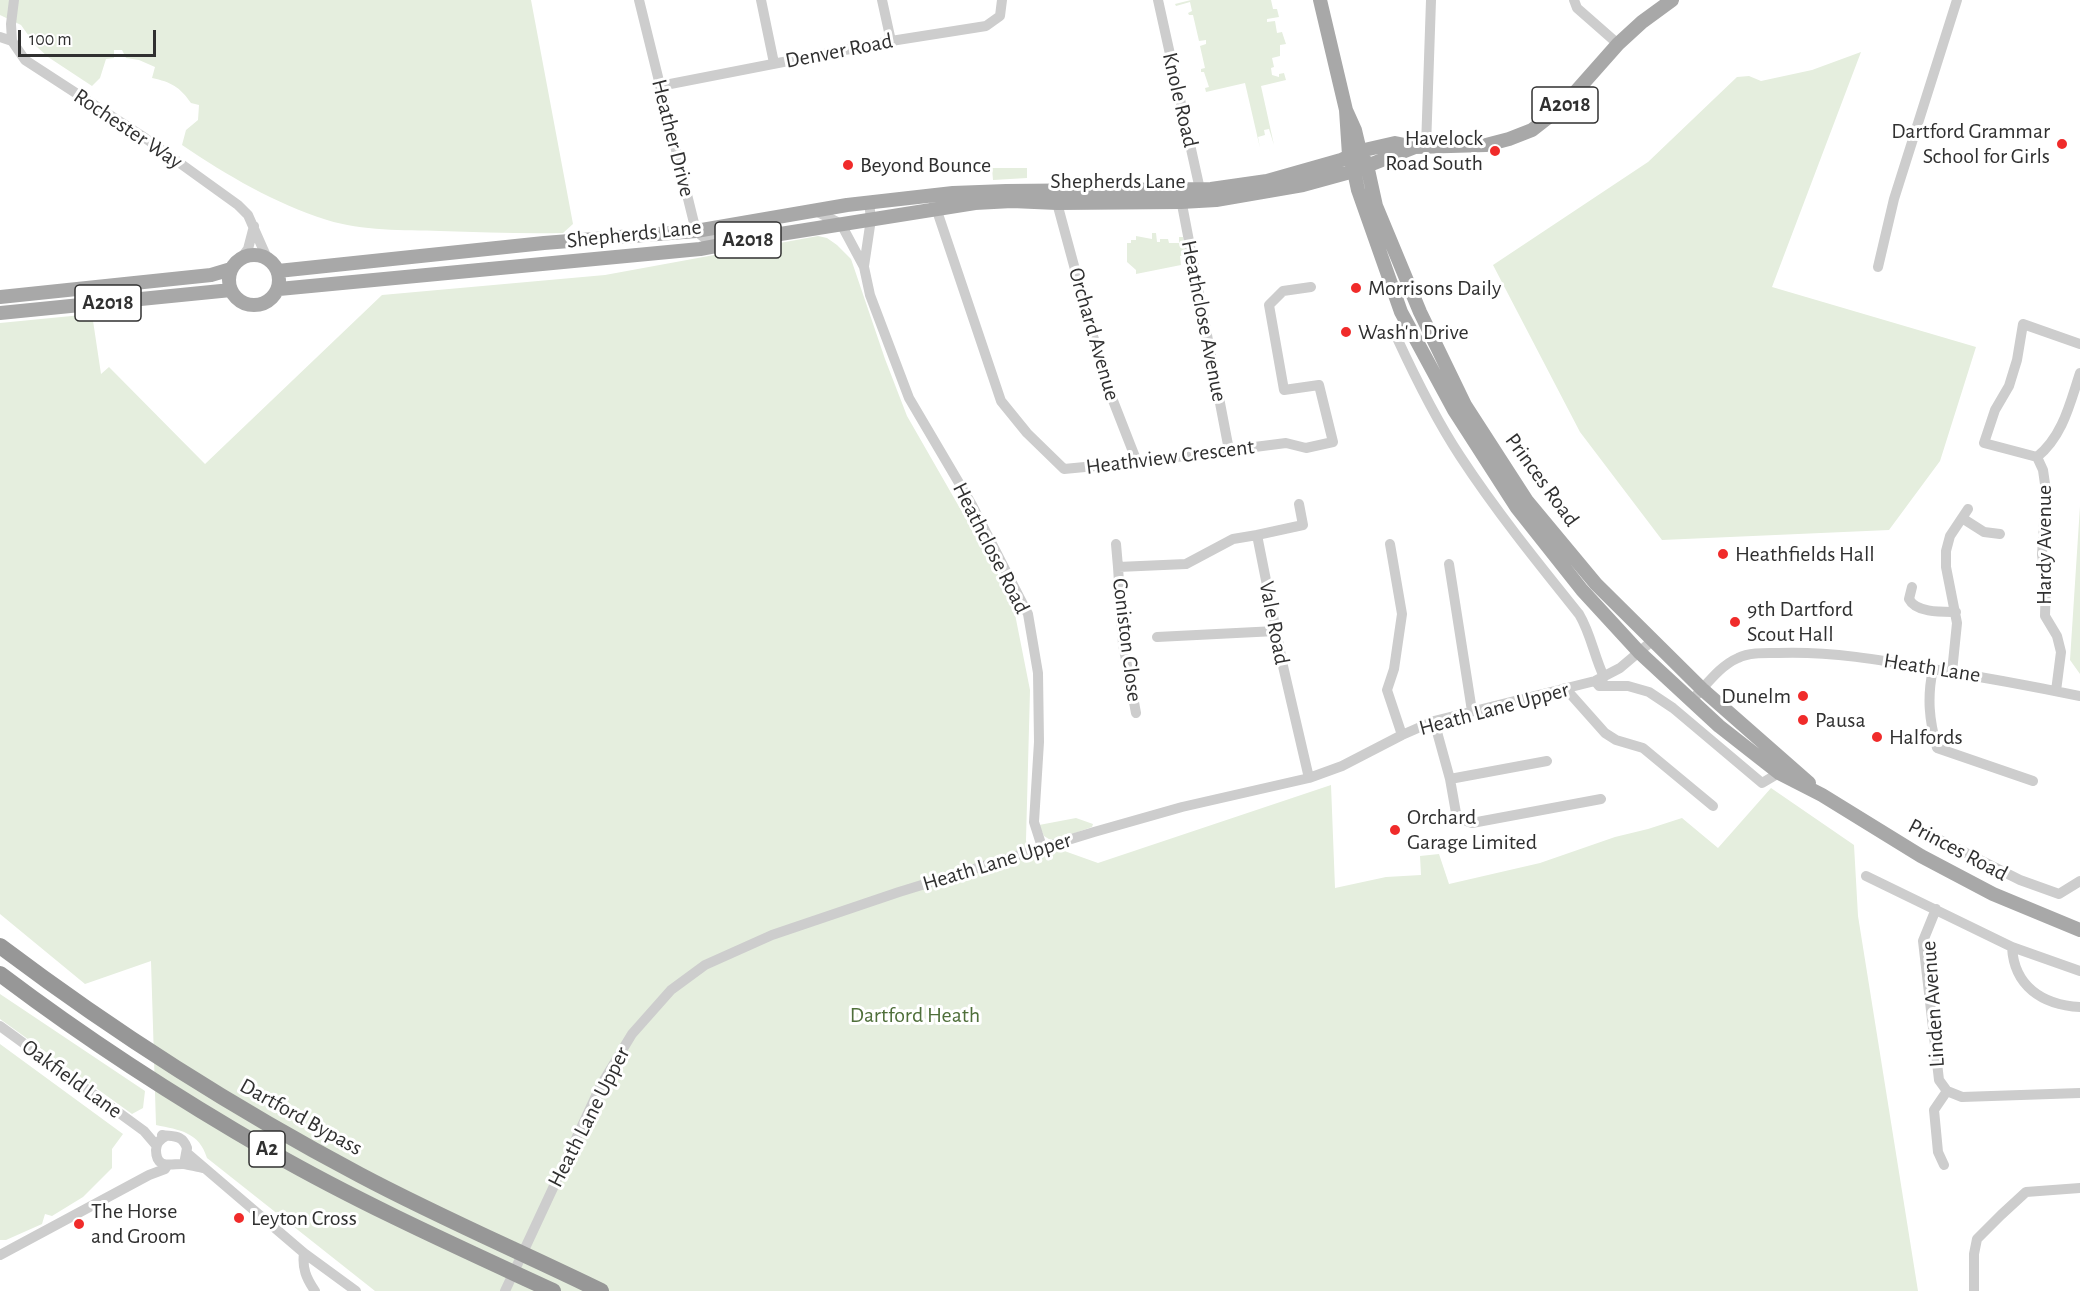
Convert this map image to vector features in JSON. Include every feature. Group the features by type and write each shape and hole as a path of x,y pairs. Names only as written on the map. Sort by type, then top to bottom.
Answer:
{"highway":[{"path":"0,938 65,995"},
{"name":"Dartford Bypass","path":"0,946 65,995 186,1076 283,1134 362,1176 601,1291"},
{"name":"Dartford Bypass","path":"0,974 53,1014 151,1079 272,1152 354,1196 553,1291"}],"main road":[{"name":"Princes Road","path":"1320,0 1346,110 1355,130 1354,153 1420,312 1465,405 1527,501 1596,584 1702,689 1822,795"},
{"name":"Shepherds Lane","path":"1201,195 1267,181 1341,160 1354,153 1395,143 1420,147 1486,145 1532,130 1564,105 1618,44 1642,22 1672,0"},
{"name":"Shepherds Lane","path":"278,271 544,243 696,231 869,202 1057,203 1265,193 1361,168 1420,147"},
{"name":"Princes Road","path":"1361,168 1358,190 1384,267 1410,330 1454,410 1517,508 1575,581 1639,652 1691,701 1779,773 1822,795 1931,862 1993,894 2080,930"},
{"name":"Shepherds Lane","path":"231,291 243,303 260,305 274,296 279,289 700,249 871,219 934,202 1006,191 1180,197"},
{"name":"A2018","path":"0,297 211,275 253,255 267,258"},
{"path":"267,258 278,271 279,289"},
{"path":"231,291 229,276 235,264"},
{"name":"A2018","path":"0,313 231,291"}],"street":[{"path":"0,37 12,41 11,24 14,0"},
{"name":"Heather Drive","path":"639,0 696,231"},
{"path":"761,0 774,63"},
{"path":"882,0 891,41"},
{"name":"Denver Road","path":"660,86 891,41 986,26 1000,16 1002,0"},
{"name":"Knole Road","path":"1158,0 1201,195"},
{"path":"1420,147 1431,0"},
{"path":"1574,0 1577,8 1618,44"},
{"path":"1878,267 1894,199 1957,0"},
{"name":"Rochester Way","path":"12,41 25,60 145,138 248,215 267,258"},
{"name":"Heathclose Avenue","path":"1180,197 1229,450"},
{"name":"Heathclose Road","path":"864,267 871,219 869,202"},
{"name":"Heathview Crescent","path":"934,202 1001,401 1027,433 1064,470 1286,443 1306,448 1333,442 1319,385 1284,390 1269,305 1283,291 1311,286"},
{"name":"Orchard Avenue","path":"1057,203 1105,380 1137,462"},
{"path":"814,210 841,224"},
{"name":"Heathclose Road","path":"841,224 864,267 870,294 909,398 972,506 1028,614 1038,673 1039,742 1034,822 1042,847"},
{"path":"235,264 248,249 254,226"},
{"path":"696,231 706,239 774,235"},
{"path":"2037,457 1984,443 1995,410 2009,386 2017,360 2023,324 2080,344"},
{"path":"1410,330 1397,338 1460,455 1586,626 1598,664 1599,686 1628,686 1649,693 1673,708 1762,783 1779,773"},
{"name":"Hardy Avenue","path":"2056,691 2061,652 2057,636 2045,616 2046,579 2042,555 2046,491 2043,470 2037,457 2050,446 2066,416 2080,373"},
{"name":"Princes Road","path":"1476,478 1491,468"},
{"path":"1257,535 1303,525 1299,504"},
{"path":"1953,672 1957,636 1956,612 1946,567 1946,551 1950,536 1965,514 1985,533 2000,534"},
{"name":"Coniston Close","path":"1118,567 1186,564 1233,539 1257,535"},
{"name":"Vale Road","path":"1257,535 1276,631 1310,778"},
{"name":"Coniston Close","path":"1116,544 1123,644 1136,713"},
{"path":"1390,544 1402,614 1394,669 1387,690 1402,735"},
{"path":"1449,564 1472,711"},
{"path":"1912,587 1909,598 1915,606 1956,612"},
{"path":"1157,638 1276,631"},
{"name":"Heath Lane Upper","path":"505,1291 601,1084 616,1059 632,1034 671,990 705,965 772,934 898,892 1042,847 1182,807 1310,778 1342,766 1434,721 1599,679 1620,668 1653,640"},
{"name":"Heath Lane","path":"1691,701 1726,666 1738,658 1757,654 1819,653 1898,662 2080,696"},
{"path":"1933,669 1929,685 1929,719 1937,748 2033,781"},
{"path":"1565,688 1605,733 1616,740 1643,748 1713,806"},
{"path":"1434,721 1450,779 1456,813 1462,820 1472,823 1601,799"},
{"path":"1450,779 1547,761"},
{"path":"1922,831 2020,880 2059,894 2080,881"},
{"path":"1866,876 2012,947 2080,971"},
{"name":"Linden Avenue","path":"1936,909 1923,941 1939,1080 1947,1091 1934,1110 1938,1152 1944,1165"},
{"path":"2012,947 2017,971 2027,987 2048,1001 2080,1007"},
{"name":"Oakfield Lane","path":"0,1026 144,1131 157,1151 162,1164 167,1166 181,1164 203,1168"},
{"path":"1947,1091 1962,1097 2080,1093"},
{"name":"Oakfield Lane","path":"144,1131 182,1138 186,1143 188,1153 203,1168 304,1253 356,1291"},
{"path":"149,1175 157,1151 166,1136"},
{"path":"181,1164 188,1153"},
{"path":"0,1255 167,1166"},
{"path":"1974,1291 1974,1254 1977,1239 2021,1195 2032,1191 2080,1188"},
{"path":"304,1253 306,1278 315,1291"}],"green space":[{"path":"0,0 531,0 573,224 563,233 398,230 340,224 307,213 252,188 182,145 186,130 198,120 199,105 191,103 174,86 152,78 155,67 139,60 126,58 122,50 114,50 114,58 106,59 100,78 92,86 48,57 36,46 21,25 0,15"},
{"path":"1191,0 1271,0 1273,9 1277,9 1279,17 1267,19 1267,22 1275,21 1277,33 1282,32 1286,44 1280,45 1280,56 1272,58 1274,67 1271,68 1272,75 1279,77 1279,74 1284,73 1286,80 1261,86 1274,145 1269,129 1264,130 1265,135 1258,137 1260,148 1245,83 1206,92 1205,88 1209,87 1204,72 1201,72 1201,69 1205,68 1200,46 1206,44 1206,40 1199,41 1193,15 1188,13 1192,11 1190,2 1176,6 1175,4"},
{"path":"1861,52 1772,287 1976,347 1940,461 1889,530 1662,540 1580,432 1493,265 1648,162 1737,77 1749,76 1761,81 1812,70"},
{"path":"992,168 1027,168 1027,178 993,180"},
{"path":"1152,233 1156,233 1157,242 1160,242 1160,239 1168,239 1169,243 1179,243 1179,237 1183,237 1186,255 1180,256 1181,265 1136,274 1136,270 1127,262 1127,243 1136,240 1136,236 1152,239"},
{"name":"Dartford Heath","path":"818,236 827,238 851,259 907,416 1012,599 1030,690 1026,840 1028,856 1056,848 1098,863 1331,785 1335,888 1386,877 1421,875 1420,856 1439,854 1449,884 1540,863 1615,837 1682,818 1718,848 1771,788 1854,845 1858,916 1918,1291 375,1291 207,1158 194,1137 181,1131 156,1125 151,961 85,984 0,914 0,323 92,314 101,374 109,367 205,464 382,295 605,275"},
{"path":"2080,506 2080,674 2070,660"},
{"path":"1076,818 1093,824 1092,827 1052,841 1044,836 1039,825"},
{"path":"0,994 145,1091 143,1108 132,1114 0,1019"},
{"path":"0,1044 123,1134 112,1149 112,1168 83,1197 52,1216 45,1214 42,1224 6,1240 0,1240"}],"place":[{"name":"Dartford Grammar School for Girls","path":"2062,144"},
{"name":"Havelock Road South","path":"1495,151"},
{"name":"Beyond Bounce","path":"848,165"},
{"name":"Morrisons Daily","path":"1356,288"},
{"name":"Wash'n Drive","path":"1346,332"},
{"name":"Heathfields Hall","path":"1723,554"},
{"name":"9th Dartford Scout Hall","path":"1735,622"},
{"name":"Dunelm","path":"1803,696"},
{"name":"Pausa","path":"1803,720"},
{"name":"Halfords","path":"1877,737"},
{"name":"Orchard Garage Limited","path":"1395,830"},
{"name":"Leyton Cross","path":"239,1218"},
{"name":"The Horse and Groom","path":"79,1224"}]}
